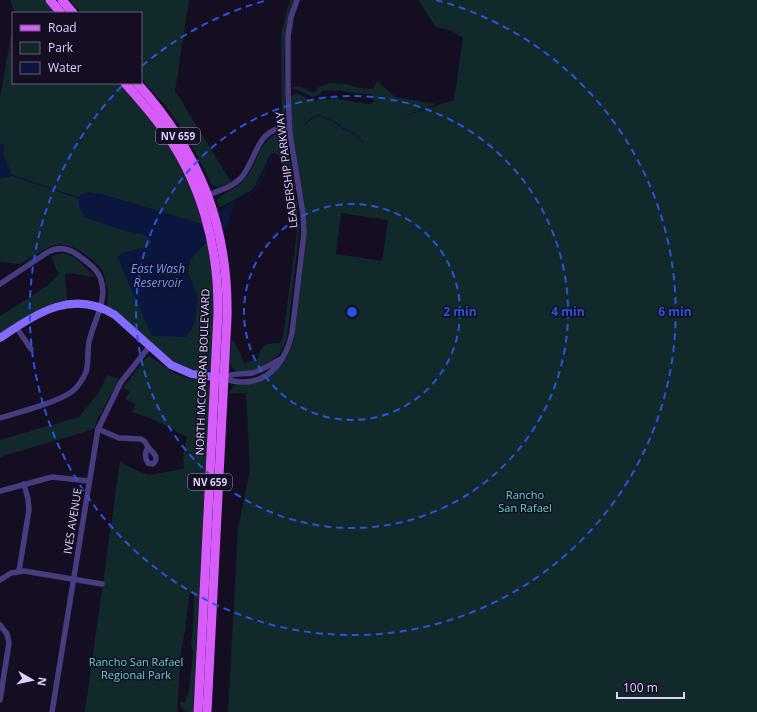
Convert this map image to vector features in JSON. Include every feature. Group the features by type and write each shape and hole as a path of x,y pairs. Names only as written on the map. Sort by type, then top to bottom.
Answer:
{"main road":[{"path":"50,0 60,12"},
{"path":"62,0 73,12"},
{"name":"NV 659","path":"126,84 167,135 185,164 194,185 204,195 204,197"},
{"name":"NORTH MCCARRAN BOULEVARD","path":"138,84 176,132 195,165 204,197 216,269 220,378"},
{"name":"NORTH MCCARRAN BOULEVARD","path":"198,712 206,644 220,378 227,318 226,278 221,242 213,211 204,197"},
{"name":"NORTH MCCARRAN BOULEVARD","path":"206,644 207,712"}],"street":[{"name":"LEADERSHIP PARKWAY","path":"220,378 233,374 246,374 259,371 281,359 288,348 292,334 304,238 303,214 289,126 287,45 291,17 297,0"},
{"path":"204,197 236,182 244,173 257,146 264,137 274,130 289,126"},
{"path":"0,284 53,250 62,248 67,249 77,255 99,274 103,288 100,308 90,342 83,378 74,389 62,398 0,418"},
{"path":"0,338 39,313 56,306 78,304 100,308 118,318 163,359 178,369 192,374 220,378"},
{"path":"16,327 31,349"},
{"name":"IVES AVENUE","path":"52,712 98,429 121,382 149,347"},
{"path":"98,429 119,438 141,439 145,441 148,447"},
{"path":"0,491 52,477 89,481"},
{"path":"20,571 29,510 24,484"},
{"path":"0,580 11,573 20,571 102,584"},
{"path":"0,624 8,634 9,643 0,700"}],"green space":[{"path":"10,0 44,0 55,12 15,12"},
{"path":"70,0 189,0 175,91 231,182 218,188 212,185 195,151 178,123 165,105 142,80 142,12 81,12"},
{"path":"290,0 294,0 285,44 284,74 286,120 282,124 282,29"},
{"name":"Rancho San Rafael","path":"418,0 757,0 757,712 228,712 238,529 250,470 246,393 230,393 230,391 236,383 243,383 251,380 279,366 289,353 294,339 306,237 305,214 293,138 291,96 297,93 312,101 335,98 369,104 374,102 372,94 328,90 322,91 319,95 312,97 291,88 301,87 308,91 315,92 319,87 330,83 347,84 358,88 373,89 377,81 395,97 437,104 397,119 454,100 463,38 450,30 436,27","holes":["341,213 388,220 382,261 336,254"]},
{"path":"12,30 12,84 120,84 148,117 166,141 188,183 209,250 214,297 214,314 211,367 209,371 187,368 170,360 107,307 108,290 103,271 81,251 60,244 51,246 20,264 0,262 0,98"},
{"path":"281,131 285,133 297,204 299,232 287,337 282,350 268,363 254,369 241,372 236,371 232,367 230,361 232,339 244,363 258,359 265,346 268,344 280,343 283,337 297,232 295,207 289,171 283,165 278,155 273,153 270,155 255,186 250,191 219,208 217,200 222,195 238,186 244,180 267,141"},
{"path":"63,253 74,257 95,277 68,273 65,274 67,300 48,305 40,309 0,334 0,316 47,286 60,273 57,271 51,257"},
{"name":"Rancho San Rafael Regional Park","path":"149,356 176,374 187,378 206,381 210,385 193,712 186,712 180,705 180,702 185,702 189,692 193,652 191,643 194,595 192,592 189,598 181,651 177,712 85,712 120,461 131,468 149,475 184,469 183,456 187,437 155,420 132,412 136,404 125,399 130,392 123,388"},
{"path":"107,375 119,379 98,418 94,429 0,457 0,440 79,417 100,391"}],"water":[{"path":"2,143 5,145 3,154 11,172 11,177 0,179 0,145"},
{"name":"East Wash Reservoir","path":"87,192 102,194 202,224 211,222 217,214 234,200 231,215 226,228 207,242 190,260 188,272 198,298 196,317 192,329 186,337 152,336 117,257 125,252 148,246 152,243 144,235 128,232 84,217 79,207 79,198 80,195"}],"waterway":[{"path":"305,124 315,116 320,116 332,120 344,129 354,133 363,142"},
{"path":"232,205 242,200 255,190 273,155"},
{"path":"11,175 79,198"}]}
